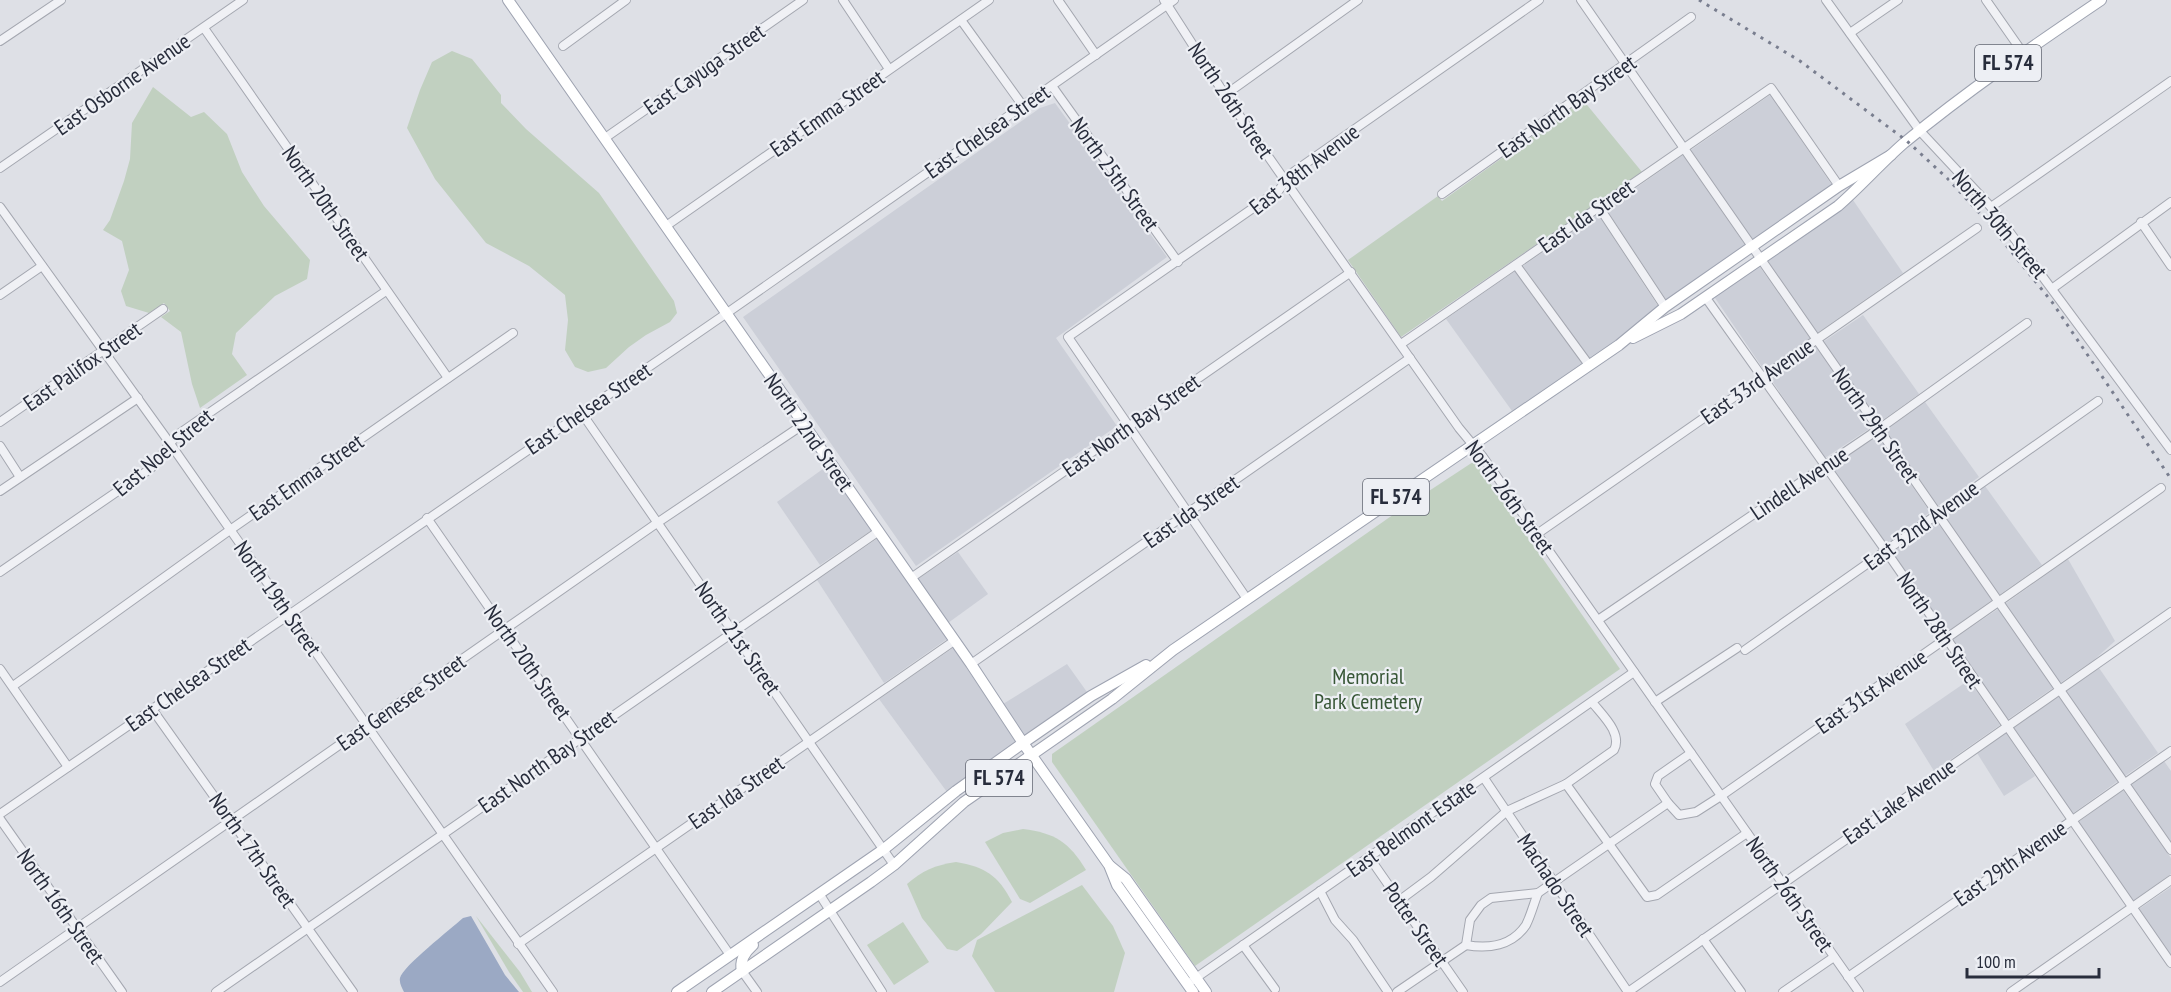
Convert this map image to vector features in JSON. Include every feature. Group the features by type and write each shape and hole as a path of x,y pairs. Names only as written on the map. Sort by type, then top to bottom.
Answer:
{"main road":[{"name":"North 22nd Street","path":"508,0 879,531 1032,756 1109,865 1126,879 1192,985 1206,992"},
{"name":"FL 574","path":"1618,345 1659,326 1707,298 1838,206 1891,155 1975,87 2100,0"},
{"name":"FL 574","path":"712,992 894,865 964,802 1112,699 1173,650 1352,525 1618,345 1665,307 1839,186 1891,155"},
{"name":"FL 574","path":"677,992 820,895 884,849 956,791 1091,696 1173,650"},
{"path":"742,971 741,963 746,951 766,936 777,924"}],"street":[{"path":"0,41 61,0"},
{"name":"East Osborne Avenue","path":"0,168 243,0"},
{"path":"563,46 626,0"},
{"name":"East Cayuga Street","path":"605,138 803,0"},
{"path":"843,0 889,69"},
{"name":"East Emma Street","path":"666,226 989,0"},
{"path":"1058,0 1096,55"},
{"path":"1226,95 1358,0"},
{"name":"East 38th Avenue","path":"1129,427 1068,337 1279,190 1292,173 1539,0"},
{"name":"North 29th Street","path":"1581,0 2171,850"},
{"name":"North 30th Street","path":"1826,0 1920,131 1991,207 2171,450"},
{"path":"1850,33 1898,0"},
{"path":"1986,0 2023,53"},
{"name":"East Chelsea Street","path":"0,814 727,313 1096,55 1169,1"},
{"name":"North 26th Street","path":"1169,1 1226,95 1859,992"},
{"name":"East North Bay Street","path":"1442,194 1691,17"},
{"path":"961,20 1023,106"},
{"name":"North 20th Street","path":"204,28 448,378"},
{"path":"1991,207 2171,81"},
{"name":"North 25th Street","path":"1052,86 1178,262"},
{"name":"East Ida Street","path":"1401,344 1771,88 1839,186"},
{"path":"2053,288 2171,202"},
{"name":"North 19th Street","path":"0,207 169,442 553,992"},
{"path":"1599,207 1665,307"},
{"path":"2141,222 2171,266"},
{"name":"East 33rd Avenue","path":"1537,534 1977,228"},
{"path":"1516,265 1589,365"},
{"path":"0,295 42,266"},
{"name":"East North Bay Street","path":"911,578 1351,272"},
{"name":"East Noel Street","path":"0,572 150,469 159,461 169,442 386,291"},
{"name":"North 28th Street","path":"1707,298 1886,551 2171,963"},
{"name":"East Palifox Street","path":"0,422 163,309"},
{"name":"Lindell Avenue","path":"1598,620 1879,429 2027,323"},
{"name":"East Emma Street","path":"13,686 230,530 513,333"},
{"name":"East Ida Street","path":"971,664 1410,358"},
{"path":"0,491 138,398"},
{"name":"East 32nd Avenue","path":"1655,702 1741,649 1886,551 2098,401"},
{"name":"North 21st Street","path":"581,412 894,865"},
{"name":"East Genesee Street","path":"0,982 657,523 804,424"},
{"path":"1129,427 1246,599"},
{"path":"0,446 20,477"},
{"name":"East 31st Avenue","path":"1668,803 1679,815 1696,812 2161,488"},
{"name":"North 20th Street","path":"428,518 730,955"},
{"name":"East North Bay Street","path":"216,992 879,531"},
{"name":"East Lake Avenue","path":"1628,992 2171,612"},
{"name":"East Ida Street","path":"518,944 954,641"},
{"path":"0,669 68,767"},
{"name":"East Belmont Estate","path":"1192,985 1243,945 1634,672"},
{"path":"1400,900 1431,877 1507,811 1566,784 1614,750 1617,744 1615,733 1592,702"},
{"name":"North 17th Street","path":"152,709 353,992"},
{"name":"East 29th Avenue","path":"1848,976 2171,750"},
{"path":"1397,992 1466,945 1492,947 1510,940 1525,926 1538,893 1668,803 1656,787 1656,780 1691,753"},
{"name":"Machado Street","path":"1484,777 1628,992"},
{"path":"1566,784 1643,894 1651,897 1748,833"},
{"name":"North 16th Street","path":"0,819 122,992"},
{"name":"Potter Street","path":"1370,857 1463,992"},
{"path":"2011,992 2171,880"},
{"path":"1320,891 1335,920 1353,940 1388,992"},
{"path":"1466,945 1470,920 1481,905 1491,898 1538,893"},
{"path":"820,895 882,992"},
{"path":"1703,939 1741,992"},
{"path":"1243,945 1275,989"},
{"path":"1783,992 1834,957"},
{"path":"742,971 757,992"}],"shaded area":[{"path":"1770,95 1832,185 1753,240 1691,150"},
{"path":"1055,103 1167,257 1056,338 1117,426 916,566 743,317 1040,108"},
{"path":"1683,155 1745,245 1666,300 1606,209"},
{"path":"1853,200 1903,273 1817,333 1768,261"},
{"path":"1598,214 1658,306 1616,340 1589,358 1523,266"},
{"path":"1760,267 1810,338 1764,370 1715,298"},
{"path":"1515,271 1582,363 1512,411 1446,319"},
{"path":"1863,315 1919,394 1880,422 1823,342"},
{"path":"1816,347 1872,427 1825,458 1770,378"},
{"path":"1925,402 1979,477 1938,506 1885,430"},
{"path":"1878,436 1930,512 1887,544 1831,467"},
{"path":"827,466 872,530 820,565 777,502"},
{"path":"1985,486 2042,565 1999,595 1944,515"},
{"path":"1936,520 1992,600 1947,632 1892,553"},
{"path":"878,538 947,639 884,683 817,580"},
{"path":"958,552 988,594 948,623 918,579"},
{"path":"2068,559 2115,641 2094,660 2060,683 2005,604"},
{"path":"1998,609 2053,688 2007,720 1952,640"},
{"path":"953,648 1016,741 947,792 879,699"},
{"path":"1067,664 1087,692 1023,736 1003,704"},
{"path":"2099,668 2158,753 2125,776 2066,691"},
{"path":"1969,680 2000,725 1934,771 1905,724"},
{"path":"2059,696 2118,781 2072,814 2013,728"},
{"path":"2006,733 2035,776 2004,796 1977,753"},
{"path":"2164,761 2171,771 2171,842 2131,784"},
{"path":"2123,790 2171,858 2171,874 2133,901 2078,822"},
{"path":"2171,887 2171,955 2139,909"}],"green space":[{"path":"452,51 472,59 501,95 501,103 526,129 599,193 674,301 677,313 670,322 629,347 606,368 588,372 575,367 565,350 568,320 565,295 529,266 486,243 435,179 407,128 432,62"},
{"path":"153,87 191,117 204,112 227,134 242,172 264,206 310,260 307,279 275,296 236,333 232,354 247,375 200,408 192,384 181,332 161,317 170,311 164,303 149,313 126,306 121,291 129,270 122,241 103,230 110,220 130,159 132,123"},
{"path":"1583,100 1642,172 1401,337 1348,260 1438,196 1442,201"},
{"name":"Memorial Park Cemetery","path":"1473,462 1476,463 1620,669 1195,966 1052,762 1052,754 1397,512"},
{"path":"1023,829 1044,833 1060,840 1080,860 1086,870 1030,903 1020,899 985,842 1003,833"},
{"path":"956,862 990,874 1001,885 1012,902 981,934 957,951 947,949 922,918 907,884 929,869"},
{"path":"1082,885 1113,926 1125,953 1114,992 995,992 972,956 977,940"},
{"path":"476,916 520,972 532,992 523,992"},
{"path":"903,922 929,962 894,985 867,945"}],"water":[{"path":"471,916 505,975 519,992 404,992 400,978 409,965 463,918"}],"railway":[{"path":"1699,0 1800,61 1907,141 1948,179 1985,219 2052,302 2171,479"}]}
